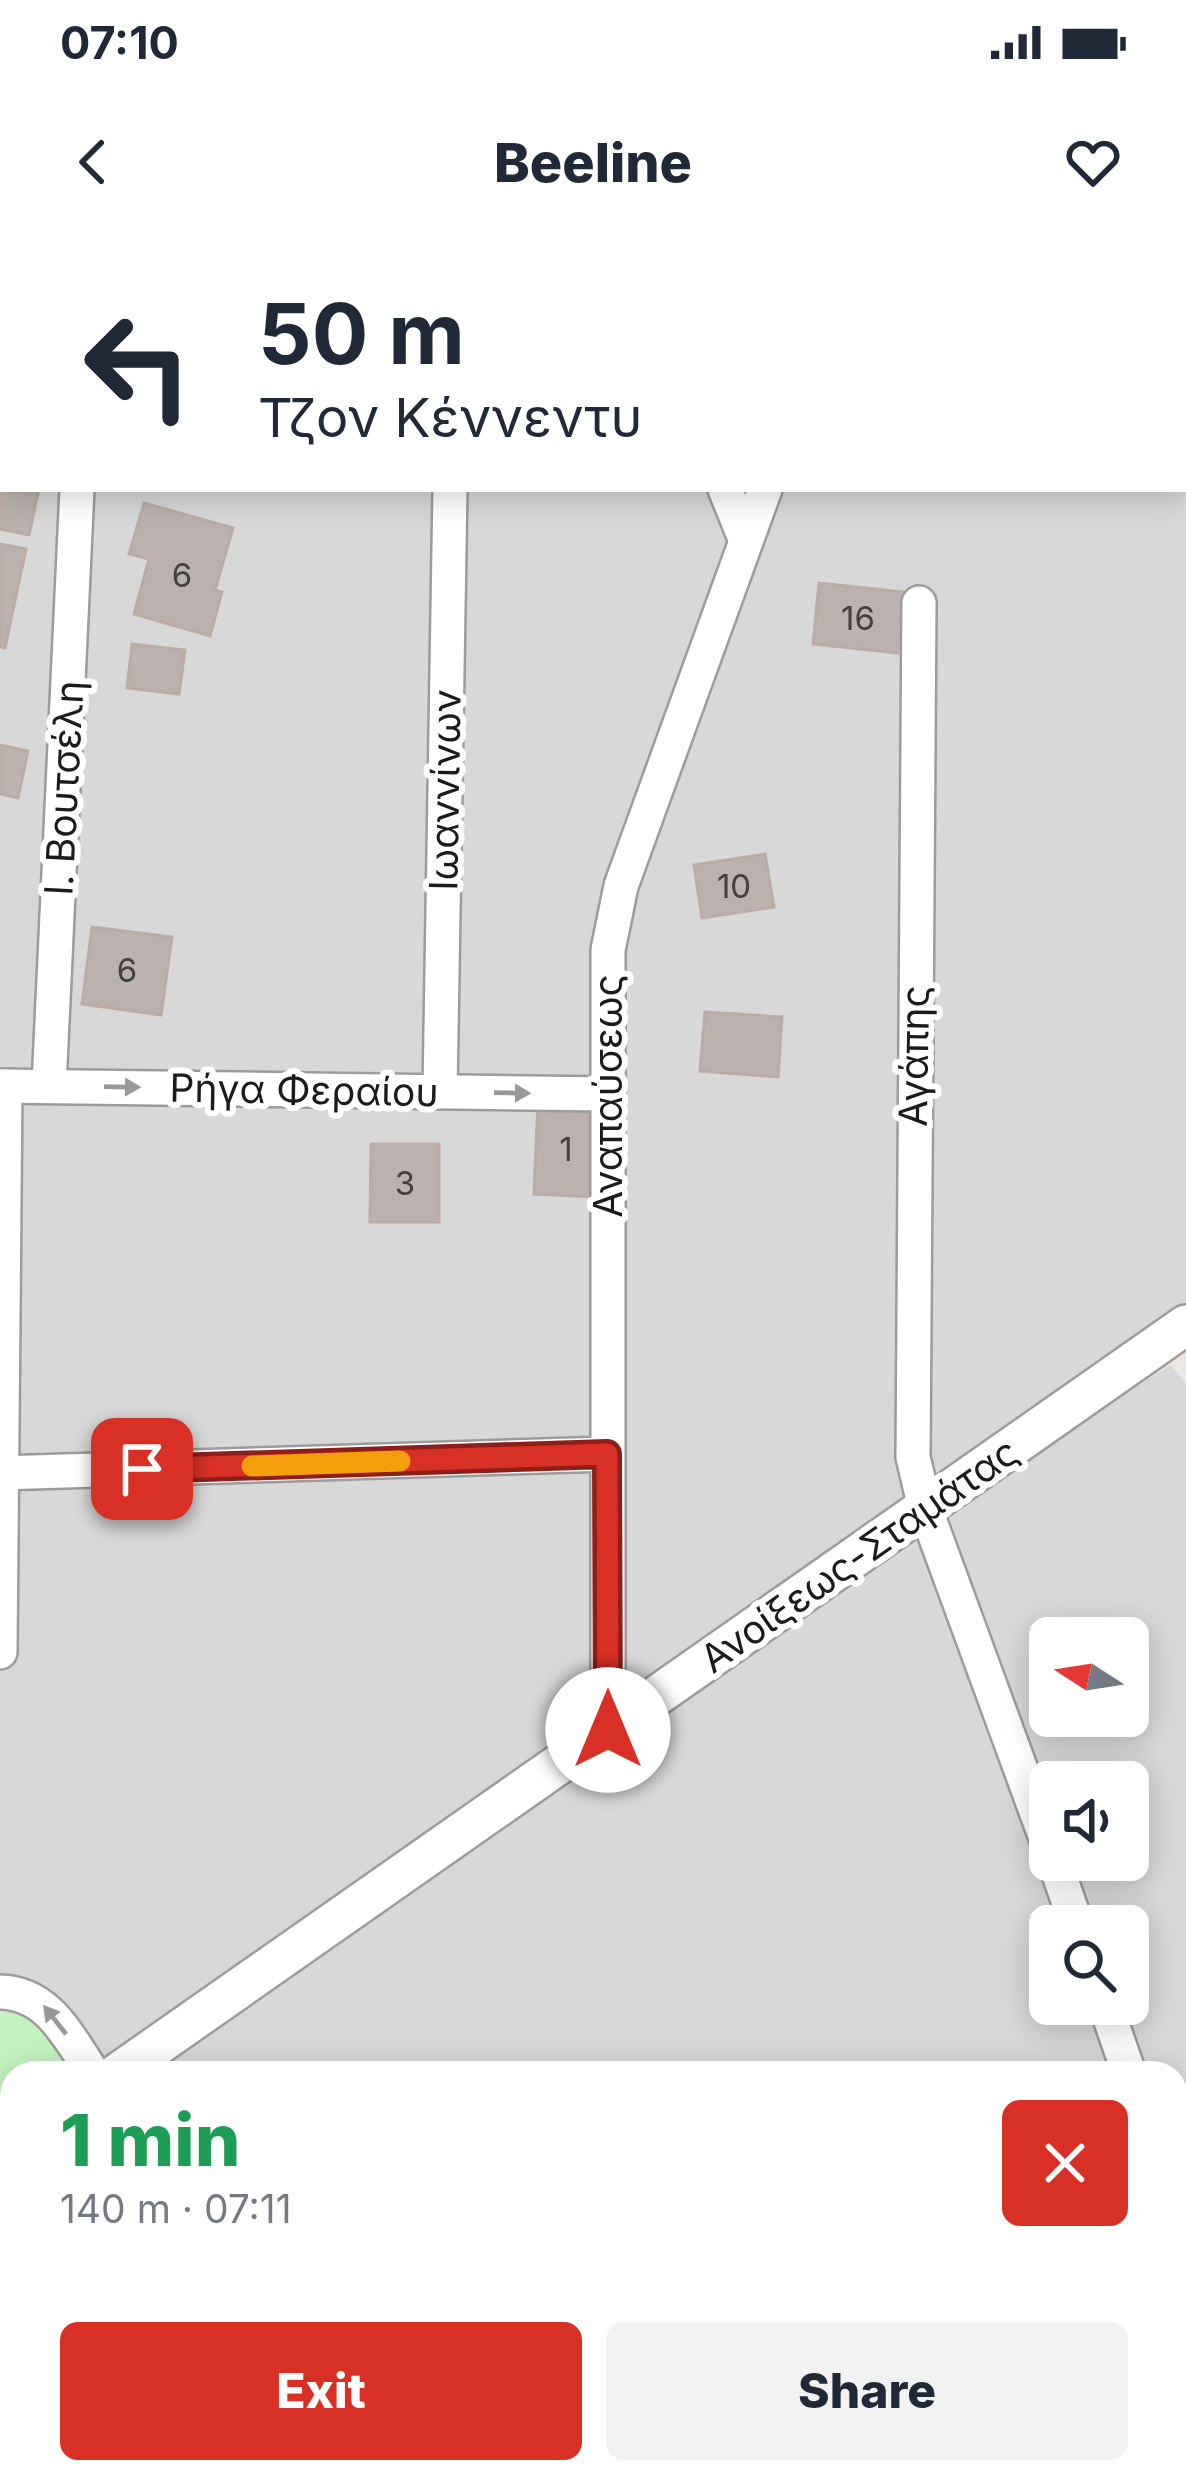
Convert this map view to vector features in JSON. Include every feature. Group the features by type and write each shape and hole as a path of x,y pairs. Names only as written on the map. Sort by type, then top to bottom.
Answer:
{"street":[{"name":"Ι. Βουτσέλη","path":"49,1086 77,492"},
{"name":"Ιωαννίνων","path":"440,1092 450,492"},
{"path":"726,492 746,541"},
{"name":"Αναπαύσεως","path":"608,1730 608,950 621,886 764,492"},
{"name":"Αγάπης","path":"919,603 913,1457 926,1508 1029,1791"},
{"name":"Ρήγα Φεραίου","path":"2,1086 608,1094"},
{"path":"0,1652 2,1086"},
{"name":"Ανοίξεως-Σταμάτας","path":"135,2061 1186,1325"},
{"path":"1,1473 607,1454"},
{"path":"0,1992 32,1997 46,2007 84,2061"},
{"path":"1112,2025 1125,2061"}],"shaded area":[{"path":"0,492 1186,492 1186,1311 114,2061 97,2061 51,1997 11,1975 0,1975"},
{"path":"1171,1365 1186,1384 1186,2061 170,2061 905,1530"}],"green space":[{"path":"0,2008 34,2014 67,2061 0,2061"}],"building":[{"path":"0,492 38,492 29,535 0,529"},
{"path":"144,503 233,528 215,590 222,592 210,636 134,614 149,559 129,554"},
{"path":"0,544 26,549 5,648 0,647"},
{"path":"819,583 904,592 898,653 813,644"},
{"path":"132,644 185,650 179,694 127,688"},
{"path":"0,745 28,751 18,798 0,794"},
{"path":"765,854 774,907 702,918 694,865"},
{"path":"92,927 172,937 161,1015 82,1004"},
{"path":"705,1012 782,1017 778,1077 700,1071"},
{"path":"538,1101 598,1103 594,1197 534,1194"},
{"path":"371,1144 439,1144 439,1222 370,1222"}],"slow traffic":[{"path":"252,1466 400,1461"}],"route":[{"path":"142,1469 607,1454 608,1730"}]}
